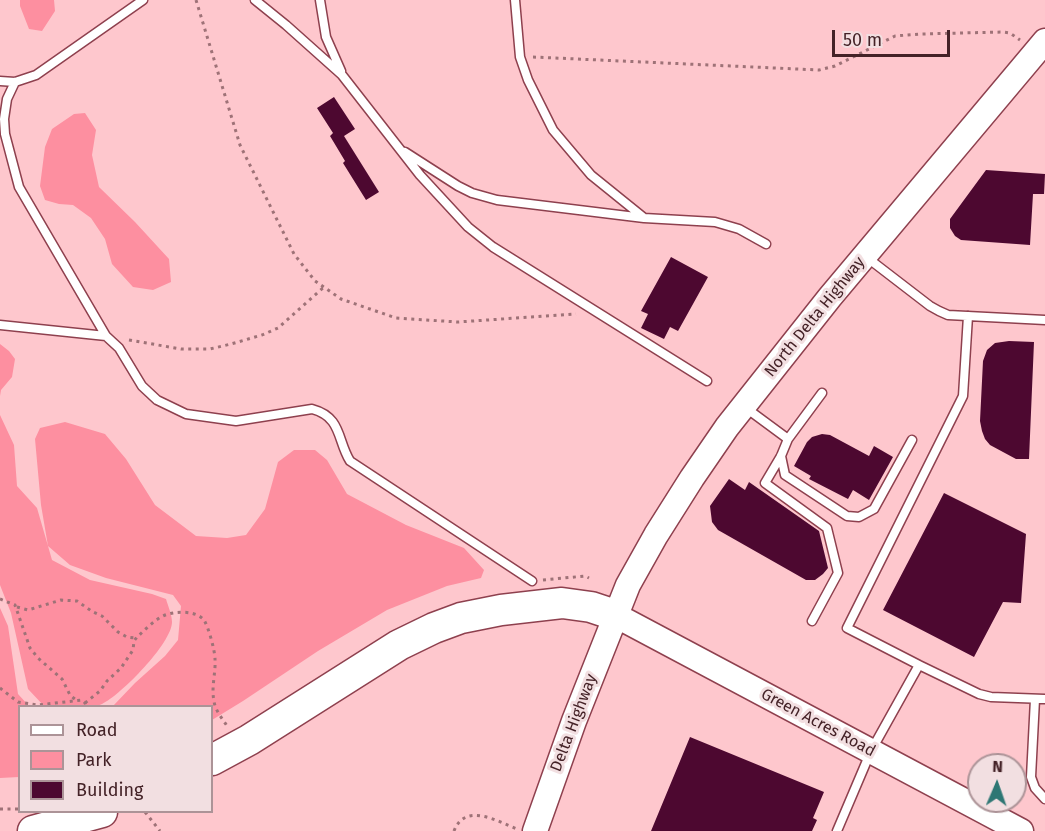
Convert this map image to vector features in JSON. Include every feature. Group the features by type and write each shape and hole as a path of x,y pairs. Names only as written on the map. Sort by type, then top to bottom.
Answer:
{"highway":[{"path":"213,759 249,740 399,645 461,618 501,610 561,603 591,607 615,615"},
{"path":"33,831 98,813"}],"street":[{"name":"North Delta Highway","path":"615,615 628,585 656,535 692,478 743,406 865,256 1042,50"},
{"name":"Green Acres Road","path":"615,615 1021,831"},
{"name":"Delta Highway","path":"534,829 615,615"}],"lane":[{"path":"0,81 15,82 36,75 143,0"},
{"path":"255,0 342,75 420,175 476,234 493,247 707,381"},
{"path":"320,0 326,37 342,75"},
{"path":"515,0 519,57 553,130 591,176 644,218"},
{"path":"15,82 7,99 4,119 5,134 19,187 106,336 119,348 142,386 157,400 186,414 236,421 312,409 322,411 336,425 350,461 532,581"},
{"path":"400,148 458,186 472,193 497,200 644,218 715,222 739,229 766,244"},
{"path":"865,256 939,311 948,315 1045,320"},
{"path":"968,316 963,396 847,628 984,696 1045,699"},
{"path":"0,325 106,336"},
{"path":"812,621 838,573 827,528 765,483 788,439 822,393"},
{"path":"743,406 788,439"},
{"path":"781,456 785,475 847,516 859,517 874,509 912,440"},
{"path":"837,831 871,751 918,665"},
{"path":"1035,699 1031,777 1035,788 1045,799"}],"path":[{"path":"196,0 240,145 294,254 315,281 341,299 396,318 459,322 596,312"},
{"path":"519,57 819,70 835,66 895,36 1003,32 1010,33 1042,50"},
{"path":"106,336 181,349 210,349 262,335 278,328 324,287"},
{"path":"0,599 28,610 61,600 77,601 102,616 118,632 136,639"},
{"path":"17,607 30,648 62,679 69,695 76,700"},
{"path":"0,688 18,702 38,705 82,700 85,704 121,668 133,650 136,639 162,616 175,612 200,616 204,620 216,658 214,701 227,726"},
{"path":"0,809 18,808"},
{"path":"146,813 160,831"},
{"path":"454,831 463,818 471,815 534,829"}],"green space":[{"path":"20,0 54,0 55,11 42,31 29,29"},
{"path":"85,113 96,130 92,155 99,187 169,259 171,282 153,290 133,287 112,264 105,239 91,218 73,205 45,200 40,186 45,147 52,129 74,114"},
{"path":"0,344 15,359 12,377 1,390 0,396"},
{"path":"0,415 14,445 17,486 37,508 52,560 90,580 166,599 171,613 170,631 144,668 121,690 100,705 43,705 28,689 11,613 0,585"},
{"path":"65,422 105,434 126,459 155,505 196,536 227,538 246,535 265,509 278,462 294,450 315,450 327,460 347,494 406,525 464,548 484,570 481,578 447,586 387,610 318,651 213,719 213,705 114,705 165,656 178,640 181,606 173,595 106,578 70,565 48,546 41,505 35,439 40,428"},
{"path":"0,608 8,626 18,694 28,705 18,705 18,777 0,778"}],"building":[{"path":"334,97 355,129 344,136 379,192 366,200 343,163 345,161 330,136 333,133 317,108"},
{"path":"986,170 1045,174 1044,194 1033,194 1030,245 961,240 950,228 950,219"},
{"path":"671,257 708,277 678,331 670,327 664,339 641,328 648,314 641,311"},
{"path":"1034,342 1029,459 1016,459 990,445 985,439 980,421 983,361 987,350 995,343"},
{"path":"822,434 830,435 869,456 874,446 893,457 869,500 853,490 848,499 809,479 811,476 794,466 807,442 812,437"},
{"path":"729,479 745,490 749,482 819,531 828,568 823,574 815,580 806,580 718,530 712,522 710,506"},
{"path":"944,493 1026,534 1021,603 1003,602 974,657 883,610"},
{"path":"690,737 824,792 813,818 817,820 812,831 651,831"}]}
